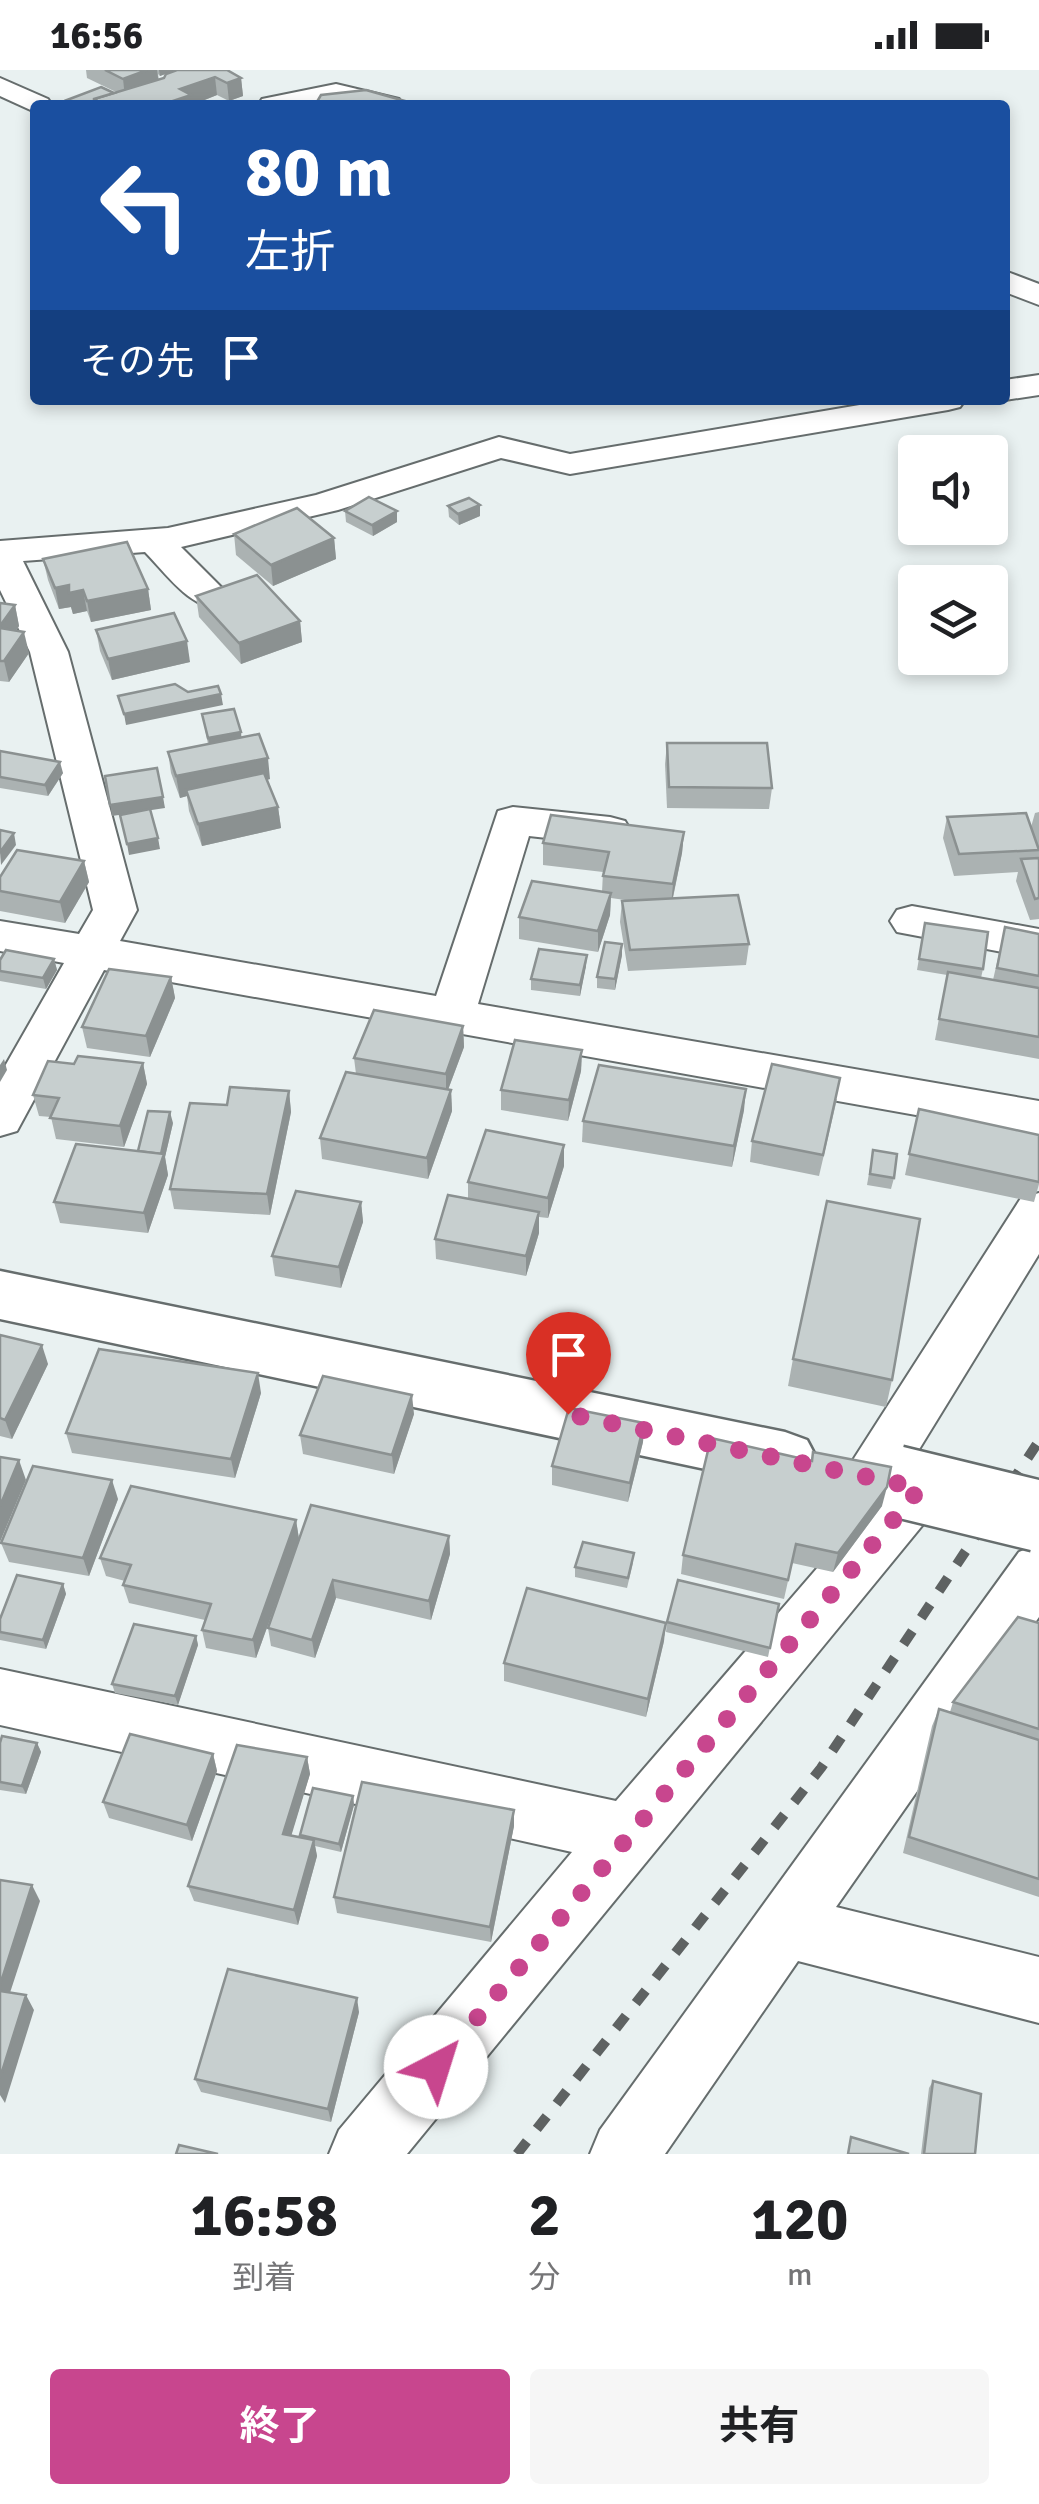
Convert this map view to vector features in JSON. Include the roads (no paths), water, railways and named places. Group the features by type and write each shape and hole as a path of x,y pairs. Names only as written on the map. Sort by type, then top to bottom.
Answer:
{"street":[{"path":"0,86 30,101"},
{"path":"297,100 336,92 369,100"},
{"path":"1010,282 1039,296"},
{"path":"1010,389 1039,384"},
{"path":"0,1118 115,910 49,652 1,552 156,541 326,503 499,447 570,464 918,405"},
{"path":"156,541 214,599"},
{"path":"452,1016 513,820 657,836"},
{"path":"912,920 1039,944"},
{"path":"0,936 1039,1119"},
{"path":"363,2154 628,1834 896,1482 1039,1212"},
{"path":"0,1295 896,1482 1039,1516"},
{"path":"624,2154 1039,1570"},
{"path":"0,1697 628,1834"},
{"path":"784,1926 1039,1990"}],"railway":[{"path":"517,2154 821,1768 1039,1441"}]}
